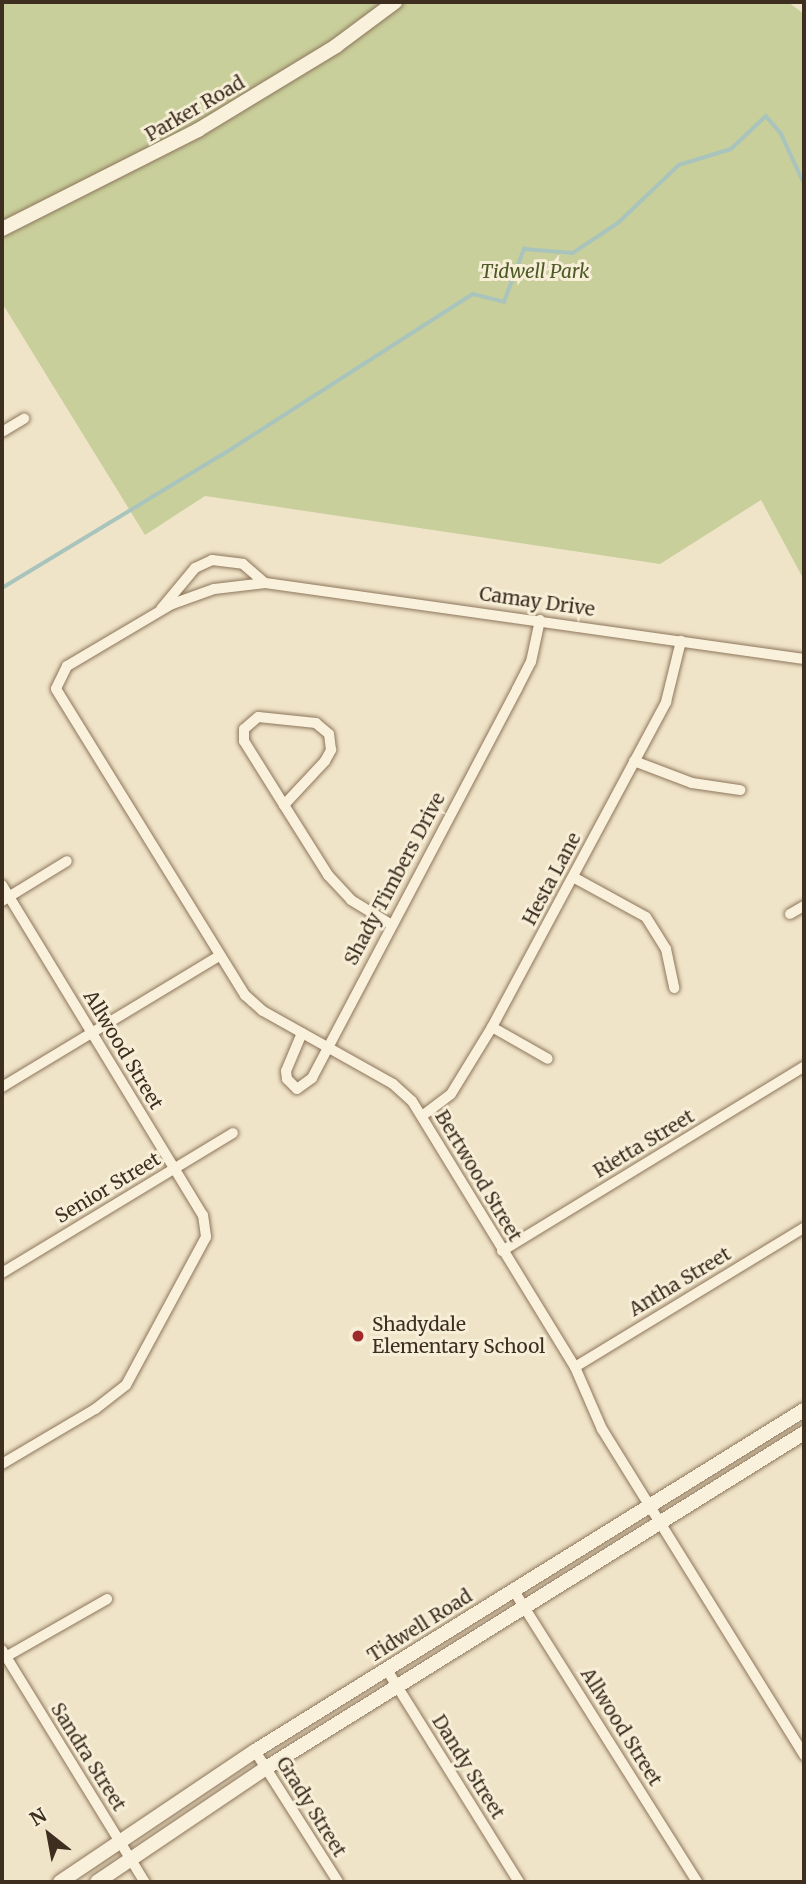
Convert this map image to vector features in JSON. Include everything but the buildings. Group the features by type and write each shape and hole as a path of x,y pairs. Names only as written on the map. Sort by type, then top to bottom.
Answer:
{"main road":[{"name":"Parker Road","path":"2,229 124,172 198,130 336,46 395,2"},
{"name":"Tidwell Road","path":"60,1882 255,1751 804,1410"},
{"name":"Tidwell Road","path":"97,1882 266,1768 804,1433"}],"street":[{"path":"2,432 24,419"},
{"name":"Camay Drive","path":"160,610 182,581 212,560 243,564 265,583"},
{"name":"Camay Drive","path":"57,680 67,666 160,610 214,589 265,583 804,659"},
{"name":"Shady Timbers Drive","path":"302,1033 286,1071 291,1086 304,1087 327,1046 531,662 540,620"},
{"name":"Hesta Lane","path":"422,1116 451,1094 492,1027 670,694 681,641"},
{"name":"Bertwood Street","path":"57,680 58,696 245,995 263,1011 393,1084 422,1116 575,1367 602,1429 804,1755"},
{"path":"284,805 325,761 331,750 329,734 316,723 258,718 242,735 284,805 338,889 390,924"},
{"path":"634,761 692,783 740,790"},
{"path":"5,899 67,861"},
{"path":"573,877 646,917 666,949 674,988"},
{"name":"Allwood Street","path":"2,885 5,899 175,1168 202,1216 206,1237 126,1385 95,1409 2,1464"},
{"path":"790,914 804,906"},
{"path":"2,1087 219,956"},
{"path":"492,1027 548,1059"},
{"name":"Rietta Street","path":"502,1251 804,1068"},
{"name":"Senior Street","path":"2,1273 233,1133"},
{"name":"Antha Street","path":"575,1367 804,1228"},
{"name":"Allwood Street","path":"514,1591 697,1882"},
{"path":"3,1655 107,1599"},
{"name":"Sandra Street","path":"3,1655 145,1882"},
{"name":"Dandy Street","path":"387,1670 519,1882"},
{"name":"Grady Street","path":"255,1751 338,1882"}],"green space":[{"name":"Tidwell Park","path":"2,2 788,2 804,14 804,580 761,500 660,564 205,496 145,535 2,303"}],"waterway":[{"path":"2,588 222,455 473,294 504,302 524,249 573,253 618,223 679,165 731,149 766,116 781,133 804,183"}],"place":[{"name":"Shadydale Elementary School","path":"358,1336"}]}
